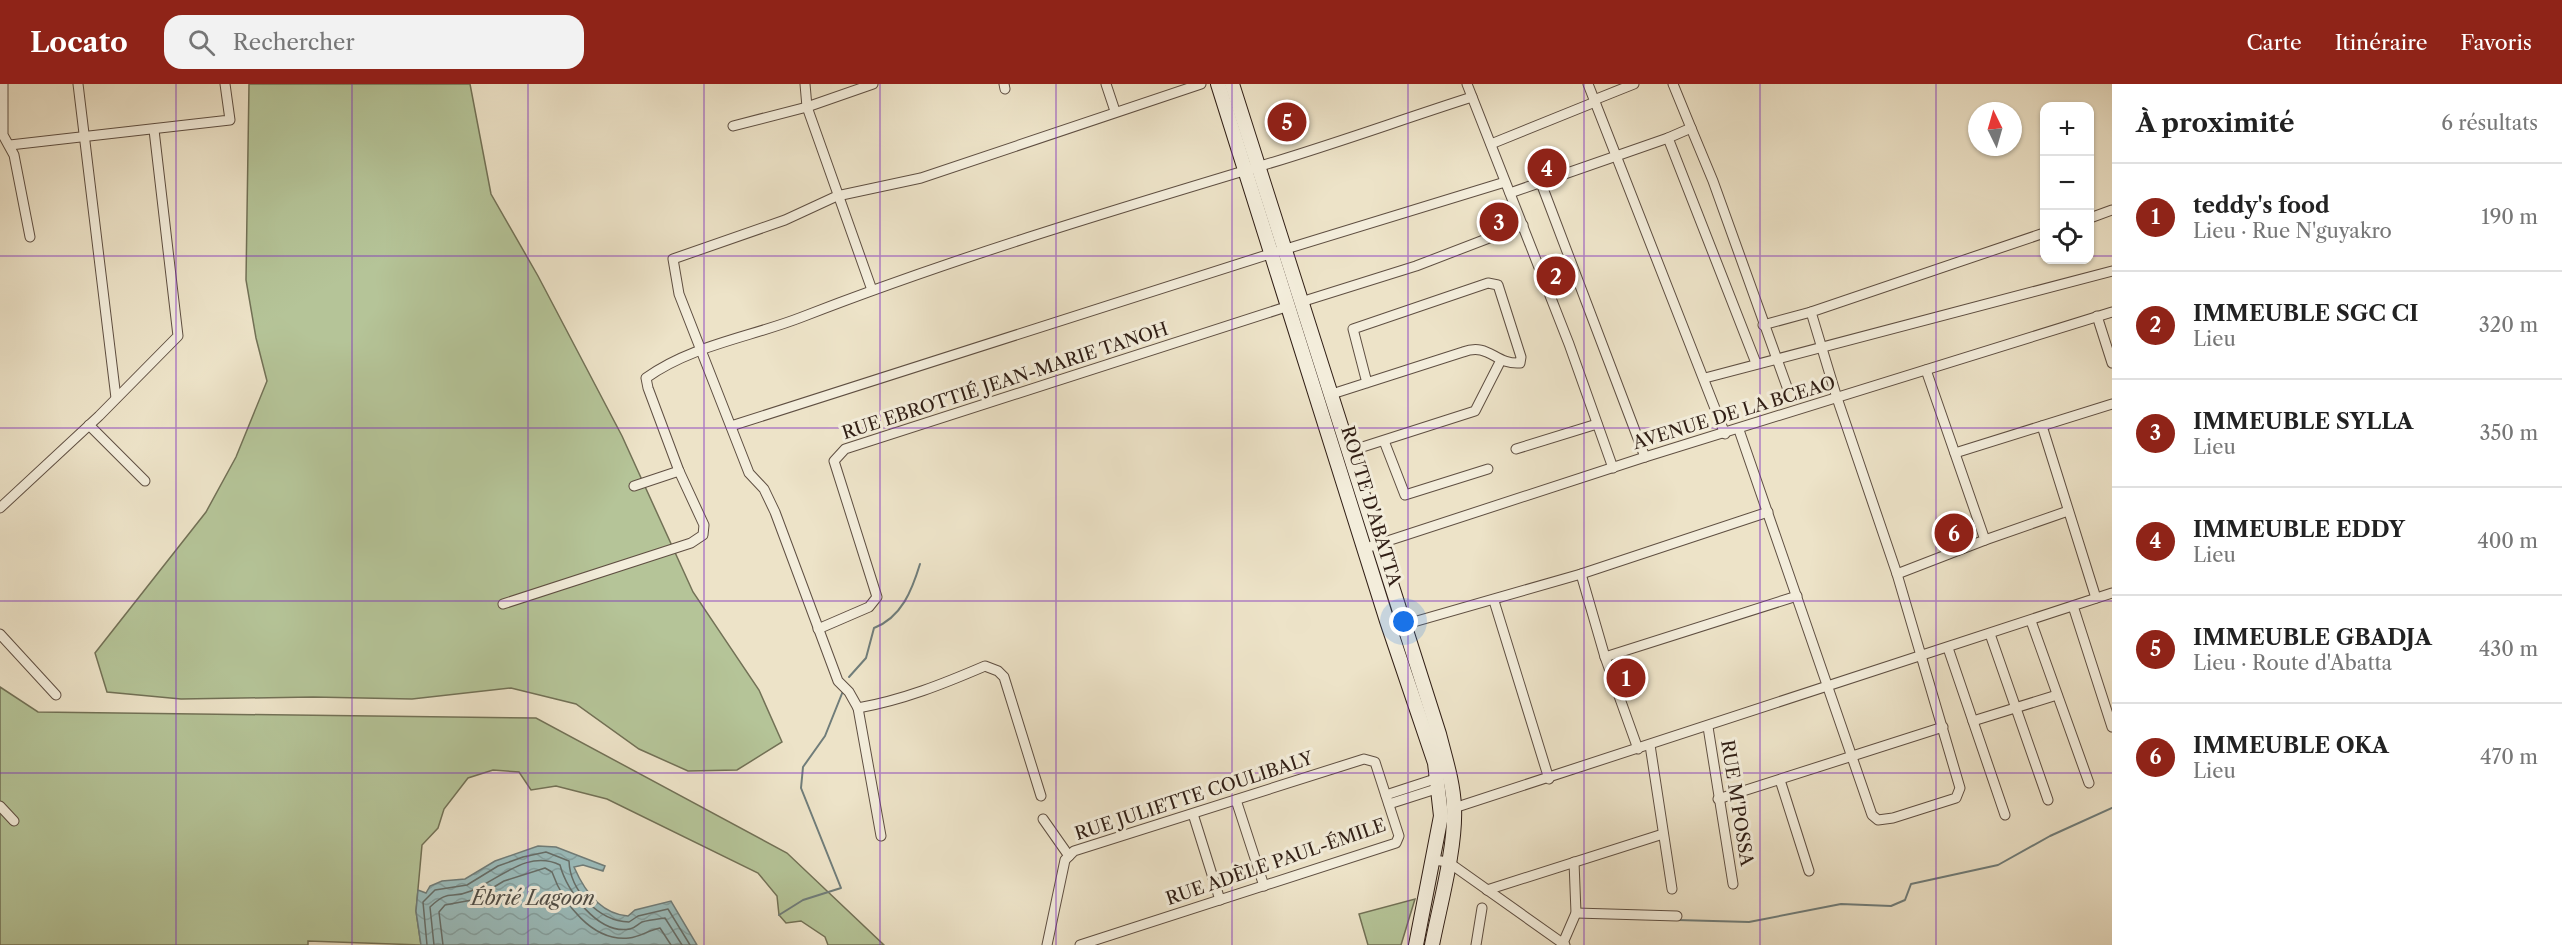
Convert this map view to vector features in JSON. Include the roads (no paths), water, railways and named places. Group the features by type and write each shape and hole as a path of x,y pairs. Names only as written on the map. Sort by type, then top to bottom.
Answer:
{"street":[{"path":"3,84 1,124 3,135 10,145 30,237"},
{"path":"78,84 116,398"},
{"path":"10,145 230,120 225,84"},
{"path":"804,84 807,107 872,290"},
{"path":"733,126 807,107 873,84"},
{"path":"1106,84 1115,111"},
{"path":"881,836 858,708 849,692 838,681 776,512 764,489 749,473 678,294 673,259 785,220 837,196 921,178 1201,84"},
{"name":"ROUTE D'ABATTA","path":"1218,84 1252,169 1372,547 1403,626 1439,734 1455,808 1416,945"},
{"name":"ROUTE D'ABATTA","path":"1232,84 1252,169"},
{"path":"1587,84 1705,378 1725,434"},
{"path":"1491,144 1634,84"},
{"path":"1673,84 1717,191 1775,360 1787,387"},
{"path":"1470,85 1472,97 1523,225 1613,468"},
{"path":"503,604 691,543 703,535 704,525 679,471 648,388 646,378 658,369 702,350 796,319 973,253 1252,169 1472,97"},
{"path":"1510,193 1617,157 1691,128"},
{"path":"0,508 178,336 154,130"},
{"path":"1668,138 1756,363"},
{"path":"731,426 1279,251 1506,182"},
{"path":"1540,183 1645,458"},
{"path":"2094,217 2112,210"},
{"path":"1295,304 1416,266 1523,225"},
{"path":"1763,325 1811,312 2040,234"},
{"path":"1705,378 2112,271"},
{"path":"1332,394 1367,383 1473,348 1485,350 1501,360 1518,364 1521,359 1498,285 1488,283 1353,329 1367,383"},
{"name":"ROUTE D'ABATTA","path":"1295,304 1332,394 1350,451 1387,621 1424,727 1439,783 1441,861 1432,945"},
{"name":"RUE EBROTTIÉ JEAN-MARIE TANOH","path":"818,629 868,608 877,597 834,461 845,449 1295,304"},
{"path":"1739,430 1872,815 1878,820 1904,815 1956,798 1960,788 1943,727 1897,574 1837,398 1824,348 1811,312"},
{"name":"AVENUE DE LA BCEAO","path":"1372,547 1613,468 2112,312"},
{"path":"2097,316 2112,363"},
{"path":"1350,451 1475,411 1501,360"},
{"path":"1926,370 1985,540"},
{"path":"1955,453 2112,404"},
{"path":"89,424 145,481"},
{"path":"1516,450 1597,424"},
{"path":"2042,426 2096,598"},
{"path":"1384,441 1405,495 1488,469"},
{"path":"634,486 679,471"},
{"path":"1897,574 2068,511"},
{"path":"1403,626 1581,574 1768,512"},
{"path":"1581,574 1605,657 1638,749"},
{"path":"1455,808 2112,593"},
{"path":"1605,657 1797,596"},
{"path":"1494,601 1549,779"},
{"path":"2073,606 2112,727"},
{"path":"2031,621 2089,783"},
{"path":"0,634 56,695"},
{"path":"1990,634 2048,800"},
{"path":"1948,648 2005,815"},
{"path":"858,708 888,703 986,666 992,667 1004,677 1041,796"},
{"path":"1973,721 2057,694"},
{"name":"RUE M'POSSA","path":"1708,727 1733,884"},
{"path":"1718,800 1943,727"},
{"path":"1650,745 1672,889"},
{"name":"RUE JULIETTE COULIBALY","path":"1047,945 1065,860 1074,851 1370,759 1375,762 1389,804"},
{"path":"1780,780 1809,871"},
{"name":"RUE ADÈLE PAUL-ÉMILE","path":"1386,795 1439,783"},
{"name":"RUE ADÈLE PAUL-ÉMILE","path":"1080,945 1396,843 1399,836 1389,804 1439,783"},
{"path":"1236,800 1264,886"},
{"path":"0,806 15,821"},
{"path":"1193,813 1220,900"},
{"path":"1043,819 1069,855"},
{"path":"1487,890 1663,834"},
{"path":"1441,861 1564,944 1576,913 1574,862"},
{"path":"1476,945 1482,908"},
{"path":"1576,913 1677,916"}],"water":[{"name":"Ébrié Lagoon","path":"538,846 556,847 605,866 603,871 583,865 574,867 588,892 609,911 628,916 635,910 671,901 697,945 421,945 416,911 418,890 426,893 430,886 442,881 465,879 495,861"}],"waterway":[{"path":"849,677 866,658 874,628 899,610 920,564"},
{"path":"779,915 803,900 841,888 801,788 803,767 825,736 843,691"},
{"path":"1677,920 1749,922 1841,904 1891,906 1905,900 1911,884 1998,865 2050,836 2112,808"}],"place":[{"name":"IMMEUBLE GBADJA","path":"1287,122"},
{"name":"IMMEUBLE EDDY","path":"1547,168"},
{"name":"IMMEUBLE SYLLA","path":"1499,222"},
{"name":"IMMEUBLE SGC CI","path":"1556,276"},
{"name":"IMMEUBLE OKA","path":"1954,533"},
{"name":"teddy's food","path":"1626,678"}]}
